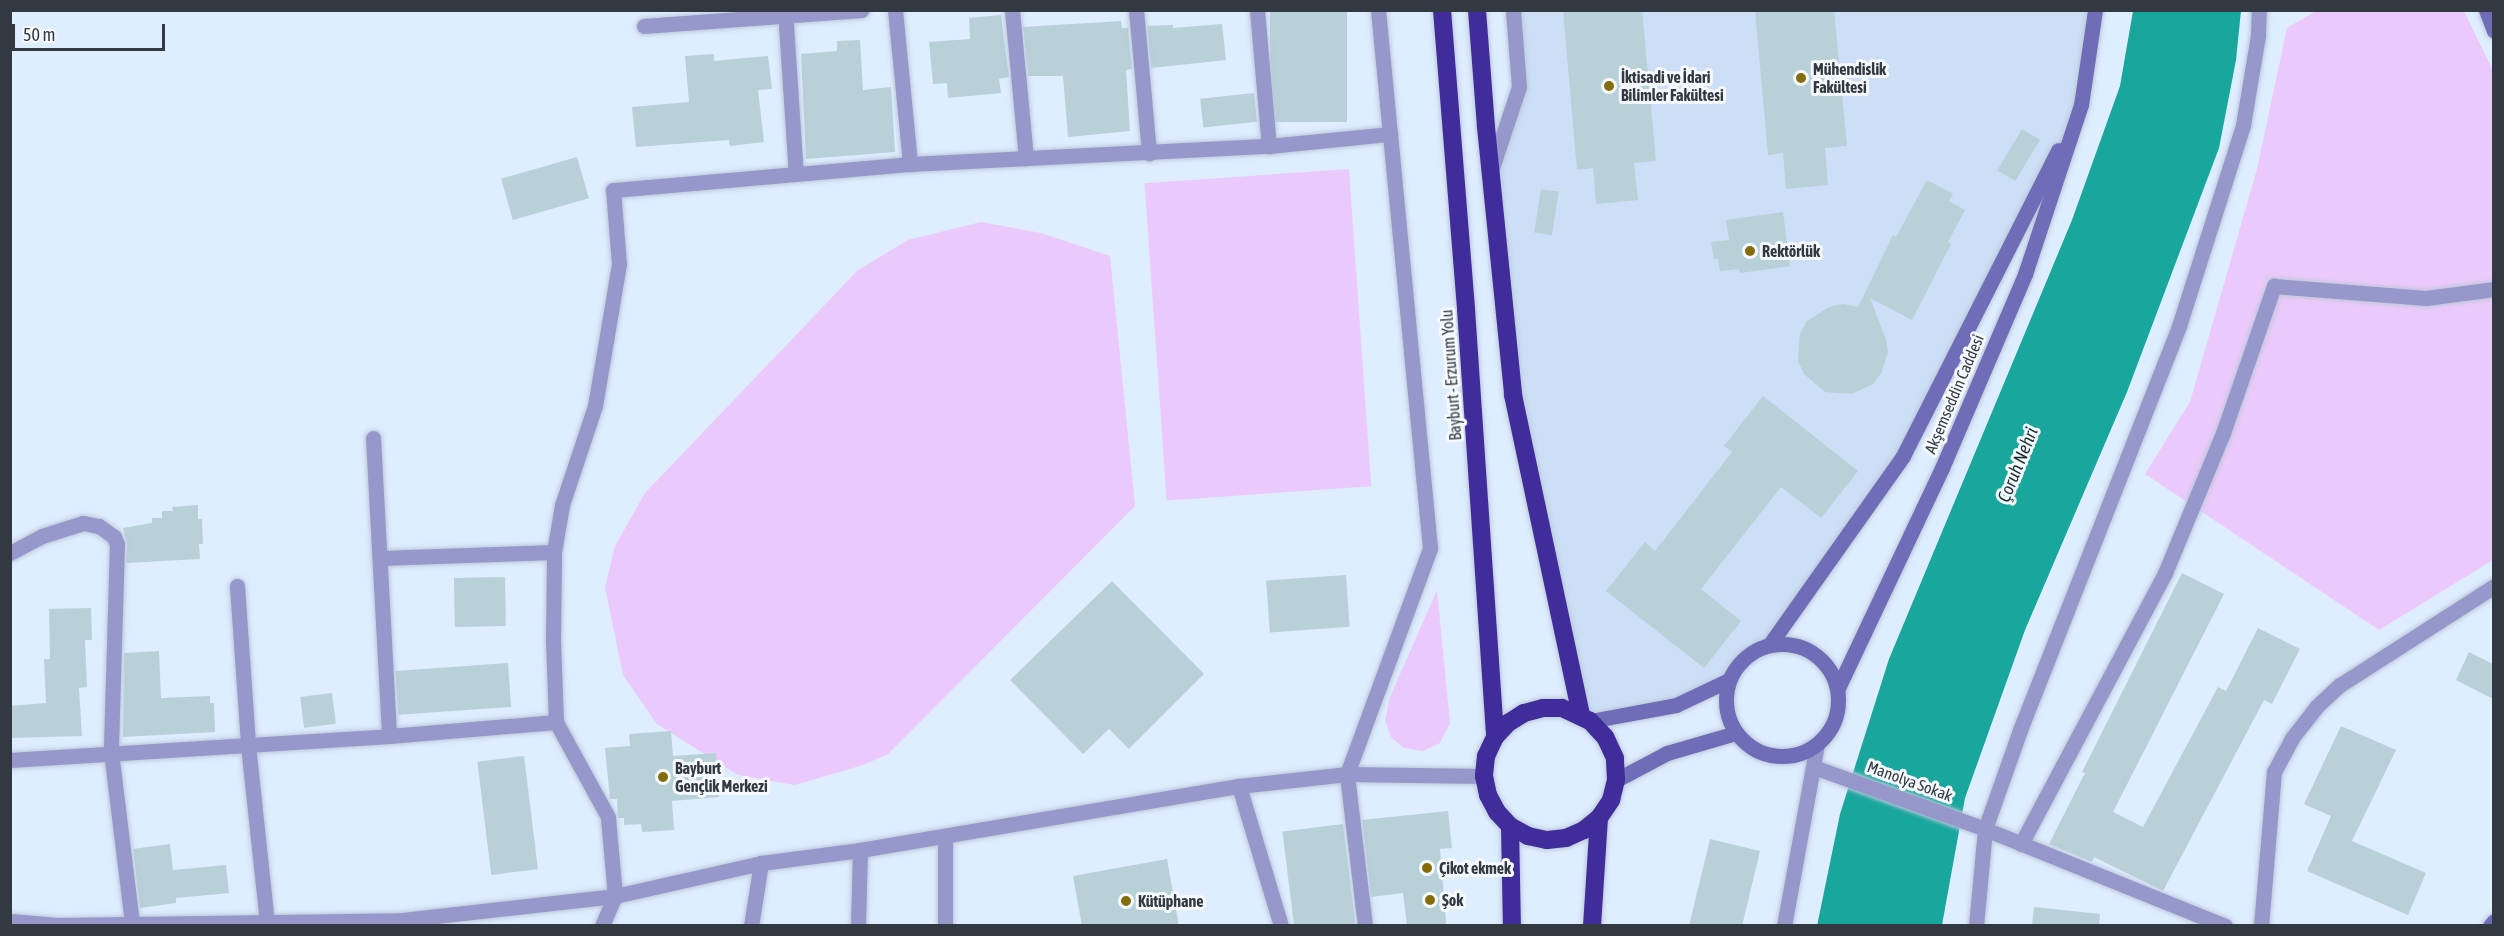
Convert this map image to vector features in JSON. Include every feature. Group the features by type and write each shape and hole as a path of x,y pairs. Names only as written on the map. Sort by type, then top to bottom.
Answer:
{"highway":[{"name":"Bayburt - Erzurum Yolu","path":"1442,10 1466,309 1495,737"},
{"name":"Bayburt - Erzurum Yolu","path":"1477,10 1514,395 1585,718"},
{"name":"Bayburt - Erzurum Yolu","path":"1543,708 1562,708 1585,718 1605,737 1615,758 1616,780 1611,800 1599,818 1584,830 1566,838 1537,838 1510,826 1497,812 1488,795 1484,776 1486,756 1495,737 1508,723 1524,713 1543,708"},
{"path":"1592,926 1599,818"},
{"path":"1510,826 1512,926"}],"street":[{"path":"644,26 785,13 861,10"},
{"path":"895,10 910,164"},
{"path":"1012,10 1026,158"},
{"path":"1136,10 1149,153"},
{"path":"1257,10 1269,146"},
{"path":"1365,926 1347,774 1430,548 1377,10"},
{"path":"1491,171 1519,87 1513,10"},
{"name":"Akşemseddin Caddesi","path":"1817,745 1831,729 1838,709 1838,688 1942,468 2025,274 2081,105 2095,10"},
{"path":"1976,926 1986,830 2020,730 2179,326 2243,125 2258,35 2259,10"},
{"path":"2486,10 2493,31"},
{"path":"785,13 796,174"},
{"name":"Akşemseddin Caddesi","path":"1585,718 1676,705 1729,680 1739,663 1753,651 1770,644 1903,456 2081,105"},
{"path":"602,926 615,896 608,817 556,722 554,552 562,505 595,406 619,264 613,190 910,164 1269,146 1390,134"},
{"path":"2021,844 2165,573 2223,433 2274,286 2426,298 2493,289"},
{"path":"373,438 389,736"},
{"path":"10,553 42,536 83,523 99,526 114,537 117,544 111,752 132,924"},
{"path":"380,558 554,552"},
{"path":"237,586 248,745 267,922"},
{"path":"2260,926 2274,772 2292,738 2316,707 2340,685 2493,586"},
{"path":"1770,644 1792,644 1813,652 1829,668 1838,688"},
{"path":"1729,680 1725,698 1728,716 1736,733 1753,748 1774,756 1797,755 1817,745"},
{"path":"10,760 389,736 556,722"},
{"path":"1616,780 1667,753 1736,733"},
{"path":"1784,926 1817,745"},
{"name":"Manolya Sokak","path":"1814,767 1969,822 2225,926"},
{"path":"10,921 57,925 401,920 615,896 762,863 945,837 1239,786 1347,774 1484,776"},
{"path":"1239,786 1281,926"},
{"path":"945,837 945,926"},
{"path":"858,926 860,850"},
{"path":"751,926 762,863"},
{"path":"2490,926 2493,921"}],"shaded area":[{"path":"1513,11 2095,11 2081,105 1903,456 1770,644 1753,651 1739,663 1729,680 1676,705 1590,721 1513,395 1491,171 1519,87"},
{"path":"2316,11 2464,11 2494,73 2493,560 2379,630 2145,474 2190,402 2257,169 2287,28"},
{"path":"1349,169 1371,486 1167,501 1144,183"},
{"path":"981,222 1041,233 1110,256 1135,506 888,754 863,765 795,785 738,775 657,724 623,675 605,587 615,546 645,493 858,270 908,240"},
{"path":"1437,590 1450,723 1440,743 1423,751 1404,748 1391,737 1385,720 1390,697"}],"water":[{"name":"Çoruh Nehri","path":"2133,11 2241,11 2236,60 2219,148 2127,392 2025,630 1965,798 1942,925 1817,926 1840,814 1889,659 2072,220 2120,86"}],"building":[{"path":"1270,10 1347,10 1347,122 1270,122"},
{"name":"İktisadi ve İdari Bilimler Fakültesi","path":"1563,10 1642,10 1656,161 1634,163 1638,200 1596,204 1593,168 1577,170"},
{"name":"Mühendislik Fakültesi","path":"1755,10 1834,10 1847,146 1825,148 1828,185 1786,189 1783,153 1768,155"},
{"path":"1001,15 1009,77 999,79 1001,93 948,98 947,83 933,84 929,42 970,39 969,18"},
{"path":"1121,21 1122,28 1128,28 1132,69 1126,70 1130,131 1068,137 1063,76 1028,76 1023,27"},
{"path":"1222,24 1226,60 1151,68 1147,26 1173,25 1173,28"},
{"path":"860,40 863,90 891,87 895,152 806,159 801,54 837,51 837,41"},
{"path":"714,54 714,61 768,56 772,89 758,90 764,142 730,146 729,140 636,147 632,107 689,102 685,56"},
{"path":"1254,93 1257,122 1203,127 1200,99"},
{"path":"2022,129 2040,140 2015,181 1997,170"},
{"path":"577,157 589,198 513,220 501,179"},
{"path":"1927,180 1953,194 1949,201 1965,210 1948,242 1951,244 1912,320 1870,298 1886,340 1888,352 1881,374 1873,384 1852,394 1825,392 1804,374 1798,361 1800,334 1806,322 1829,307 1843,304 1858,307 1893,235 1896,237"},
{"path":"1541,189 1559,192 1552,235 1534,232"},
{"name":"Rektörlük","path":"1783,212 1790,266 1740,273 1739,269 1720,271 1718,259 1714,259 1711,242 1729,240 1726,220"},
{"path":"1763,396 1858,471 1821,518 1781,487 1701,589 1741,621 1704,668 1606,591 1645,542 1655,551 1732,452 1724,446"},
{"path":"198,505 198,519 202,519 203,544 199,544 200,559 126,563 127,544 123,528 152,523 152,518 162,518 162,511 173,511 172,507"},
{"path":"2182,573 2224,594 2113,812 2143,827 2218,687 2226,691 2258,628 2300,649 2272,704 2264,700 2163,891 2094,857 2092,862 2049,844 2085,773 2082,772"},
{"path":"1346,575 1350,627 1270,632 1266,581"},
{"path":"505,577 506,626 455,627 454,578"},
{"path":"1112,581 1204,674 1129,749 1109,729 1083,754 1010,680"},
{"path":"91,608 92,640 85,640 87,687 79,688 82,736 10,738 10,706 46,703 44,659 50,659 49,609"},
{"path":"159,651 161,698 210,696 210,703 214,703 215,732 123,737 124,653"},
{"path":"2469,652 2493,664 2493,699 2456,680"},
{"path":"508,663 511,707 398,715 395,671"},
{"path":"332,693 336,724 304,728 300,697"},
{"path":"2341,726 2396,750 2352,841 2426,873 2408,915 2307,871 2331,816 2304,804"},
{"name":"Bayburt Gençlik Merkezi","path":"671,731 673,756 716,753 719,797 672,801 674,830 642,832 641,824 624,825 624,818 618,818 617,799 610,799 605,748 630,746 629,734"},
{"path":"524,756 538,869 491,875 477,762"},
{"path":"1448,811 1452,848 1440,849 1446,922 1444,926 1407,926 1403,893 1371,897 1362,820"},
{"path":"1343,824 1356,926 1294,926 1282,831"},
{"path":"1710,839 1760,851 1742,926 1689,926"},
{"path":"170,844 173,870 226,865 229,893 176,898 176,903 140,908 133,849"},
{"name":"Kütüphane","path":"1167,859 1179,926 1082,926 1073,876"},
{"path":"2034,907 2100,914 2099,926 2032,926"}],"place":[{"name":"Mühendislik Fakültesi","path":"1801,78"},
{"name":"İktisadi ve İdari Bilimler Fakültesi","path":"1609,86"},
{"name":"Rektörlük","path":"1750,251"},
{"name":"Bayburt Gençlik Merkezi","path":"663,777"},
{"name":"Çikot ekmek","path":"1427,868"},
{"name":"Şok","path":"1430,900"},
{"name":"Kütüphane","path":"1126,901"}]}
